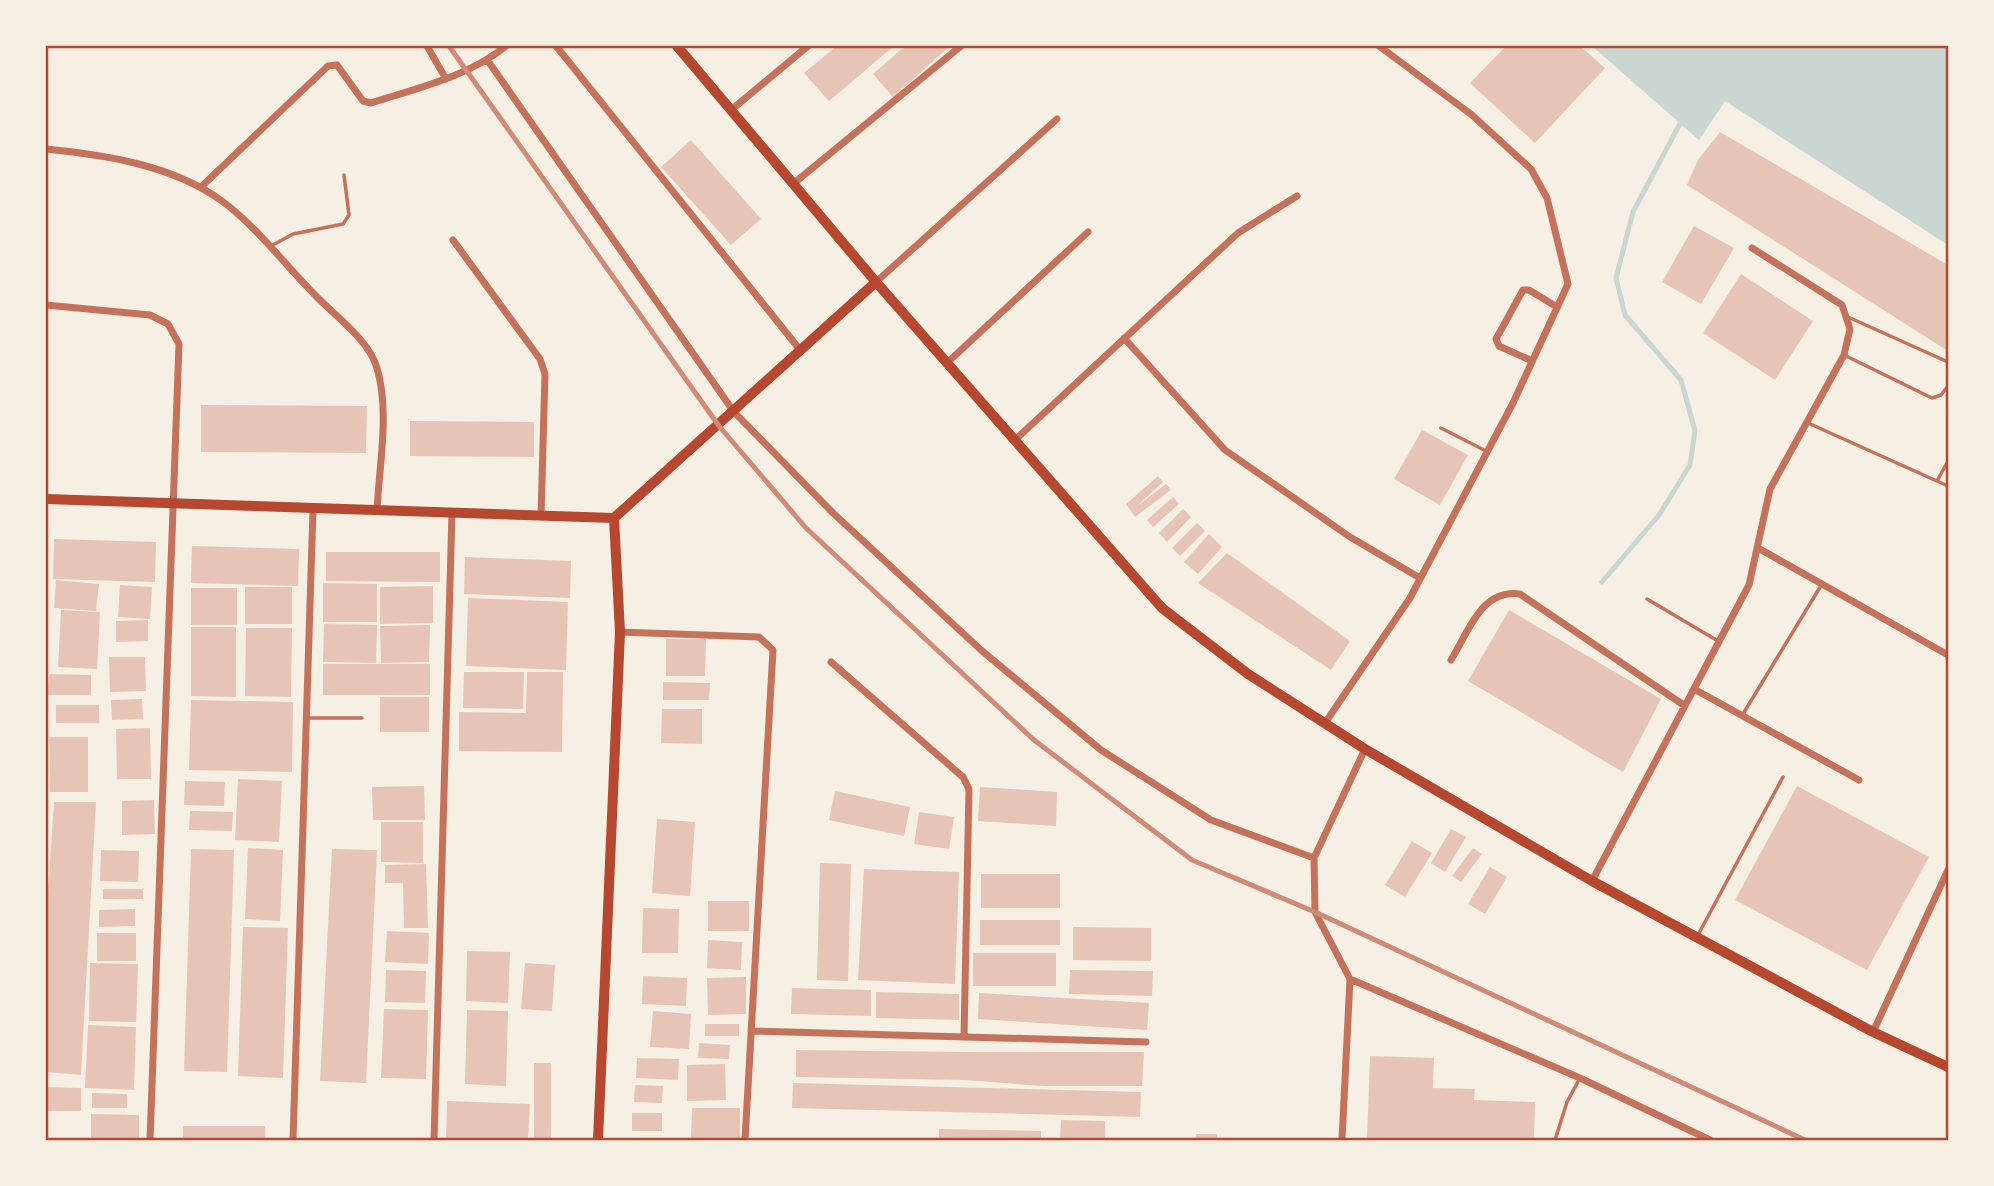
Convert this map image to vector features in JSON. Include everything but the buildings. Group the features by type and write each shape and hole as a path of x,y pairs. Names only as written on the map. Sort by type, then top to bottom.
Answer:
{"main road":[{"path":"677,46 876,282 1162,608 1248,674 1365,749 1592,881 1873,1032 1948,1066"},
{"path":"46,499 173,506 614,518 876,282"},
{"path":"598,1140 620,632 614,518"}],"street":[{"path":"427,46 446,79"},
{"path":"201,187 328,66 337,65 363,100 371,103 446,79 488,61 506,46"},
{"path":"556,46 801,351"},
{"path":"730,111 808,46"},
{"path":"793,184 961,46"},
{"path":"1325,723 1420,578 1487,452 1568,284 1547,198 1531,169 1472,115 1378,46"},
{"path":"488,61 734,412 833,513 981,650 1101,750 1211,820 1314,858"},
{"path":"876,282 1058,119"},
{"path":"46,149 117,159 201,187 225,203 271,246 362,343 377,366 382,396 377,511"},
{"path":"1015,440 1238,233 1297,196"},
{"path":"948,362 1088,232"},
{"path":"453,240 540,359 545,374 541,516"},
{"path":"1592,881 1749,585 1770,489 1844,355 1850,329 1842,305 1752,248"},
{"path":"1532,361 1499,346 1496,339 1523,290 1530,290 1557,307"},
{"path":"46,305 150,315 168,324 179,344 150,1140"},
{"path":"1124,338 1225,450 1350,537 1420,578"},
{"path":"293,1140 313,510"},
{"path":"434,1140 452,513"},
{"path":"1758,548 1948,655"},
{"path":"1451,660 1488,600 1504,592 1520,594 1685,706"},
{"path":"620,632 758,637 773,650 745,1140"},
{"path":"831,662 963,777 969,789 964,1037"},
{"path":"1694,689 1859,780"},
{"path":"1342,1140 1350,979 1315,912 1314,858 1365,749"},
{"path":"1873,1032 1948,870"},
{"path":"1350,979 1580,1078 1710,1140"},
{"path":"751,1031 1146,1042"}],"lane":[{"path":"271,246 293,234 343,224 349,215 344,175"},
{"path":"1848,317 1948,362"},
{"path":"1844,355 1932,398 1941,395 1948,386"},
{"path":"1808,423 1948,486"},
{"path":"1441,428 1487,452"},
{"path":"1937,481 1948,461"},
{"path":"1742,715 1822,584"},
{"path":"1647,599 1719,642"},
{"path":"308,718 362,718"},
{"path":"1697,937 1783,777"},
{"path":"1555,1140 1567,1102 1580,1078"}],"shaded area":[{"path":"1592,46 1948,46 1948,245 1725,101 1699,140"}],"waterway":[{"path":"1602,582 1659,515 1690,465 1695,431 1681,380 1625,315 1616,278 1633,212 1683,118"}],"railway":[{"path":"449,46 719,426 806,528 1034,740 1192,860 1315,912 1805,1140"}]}
